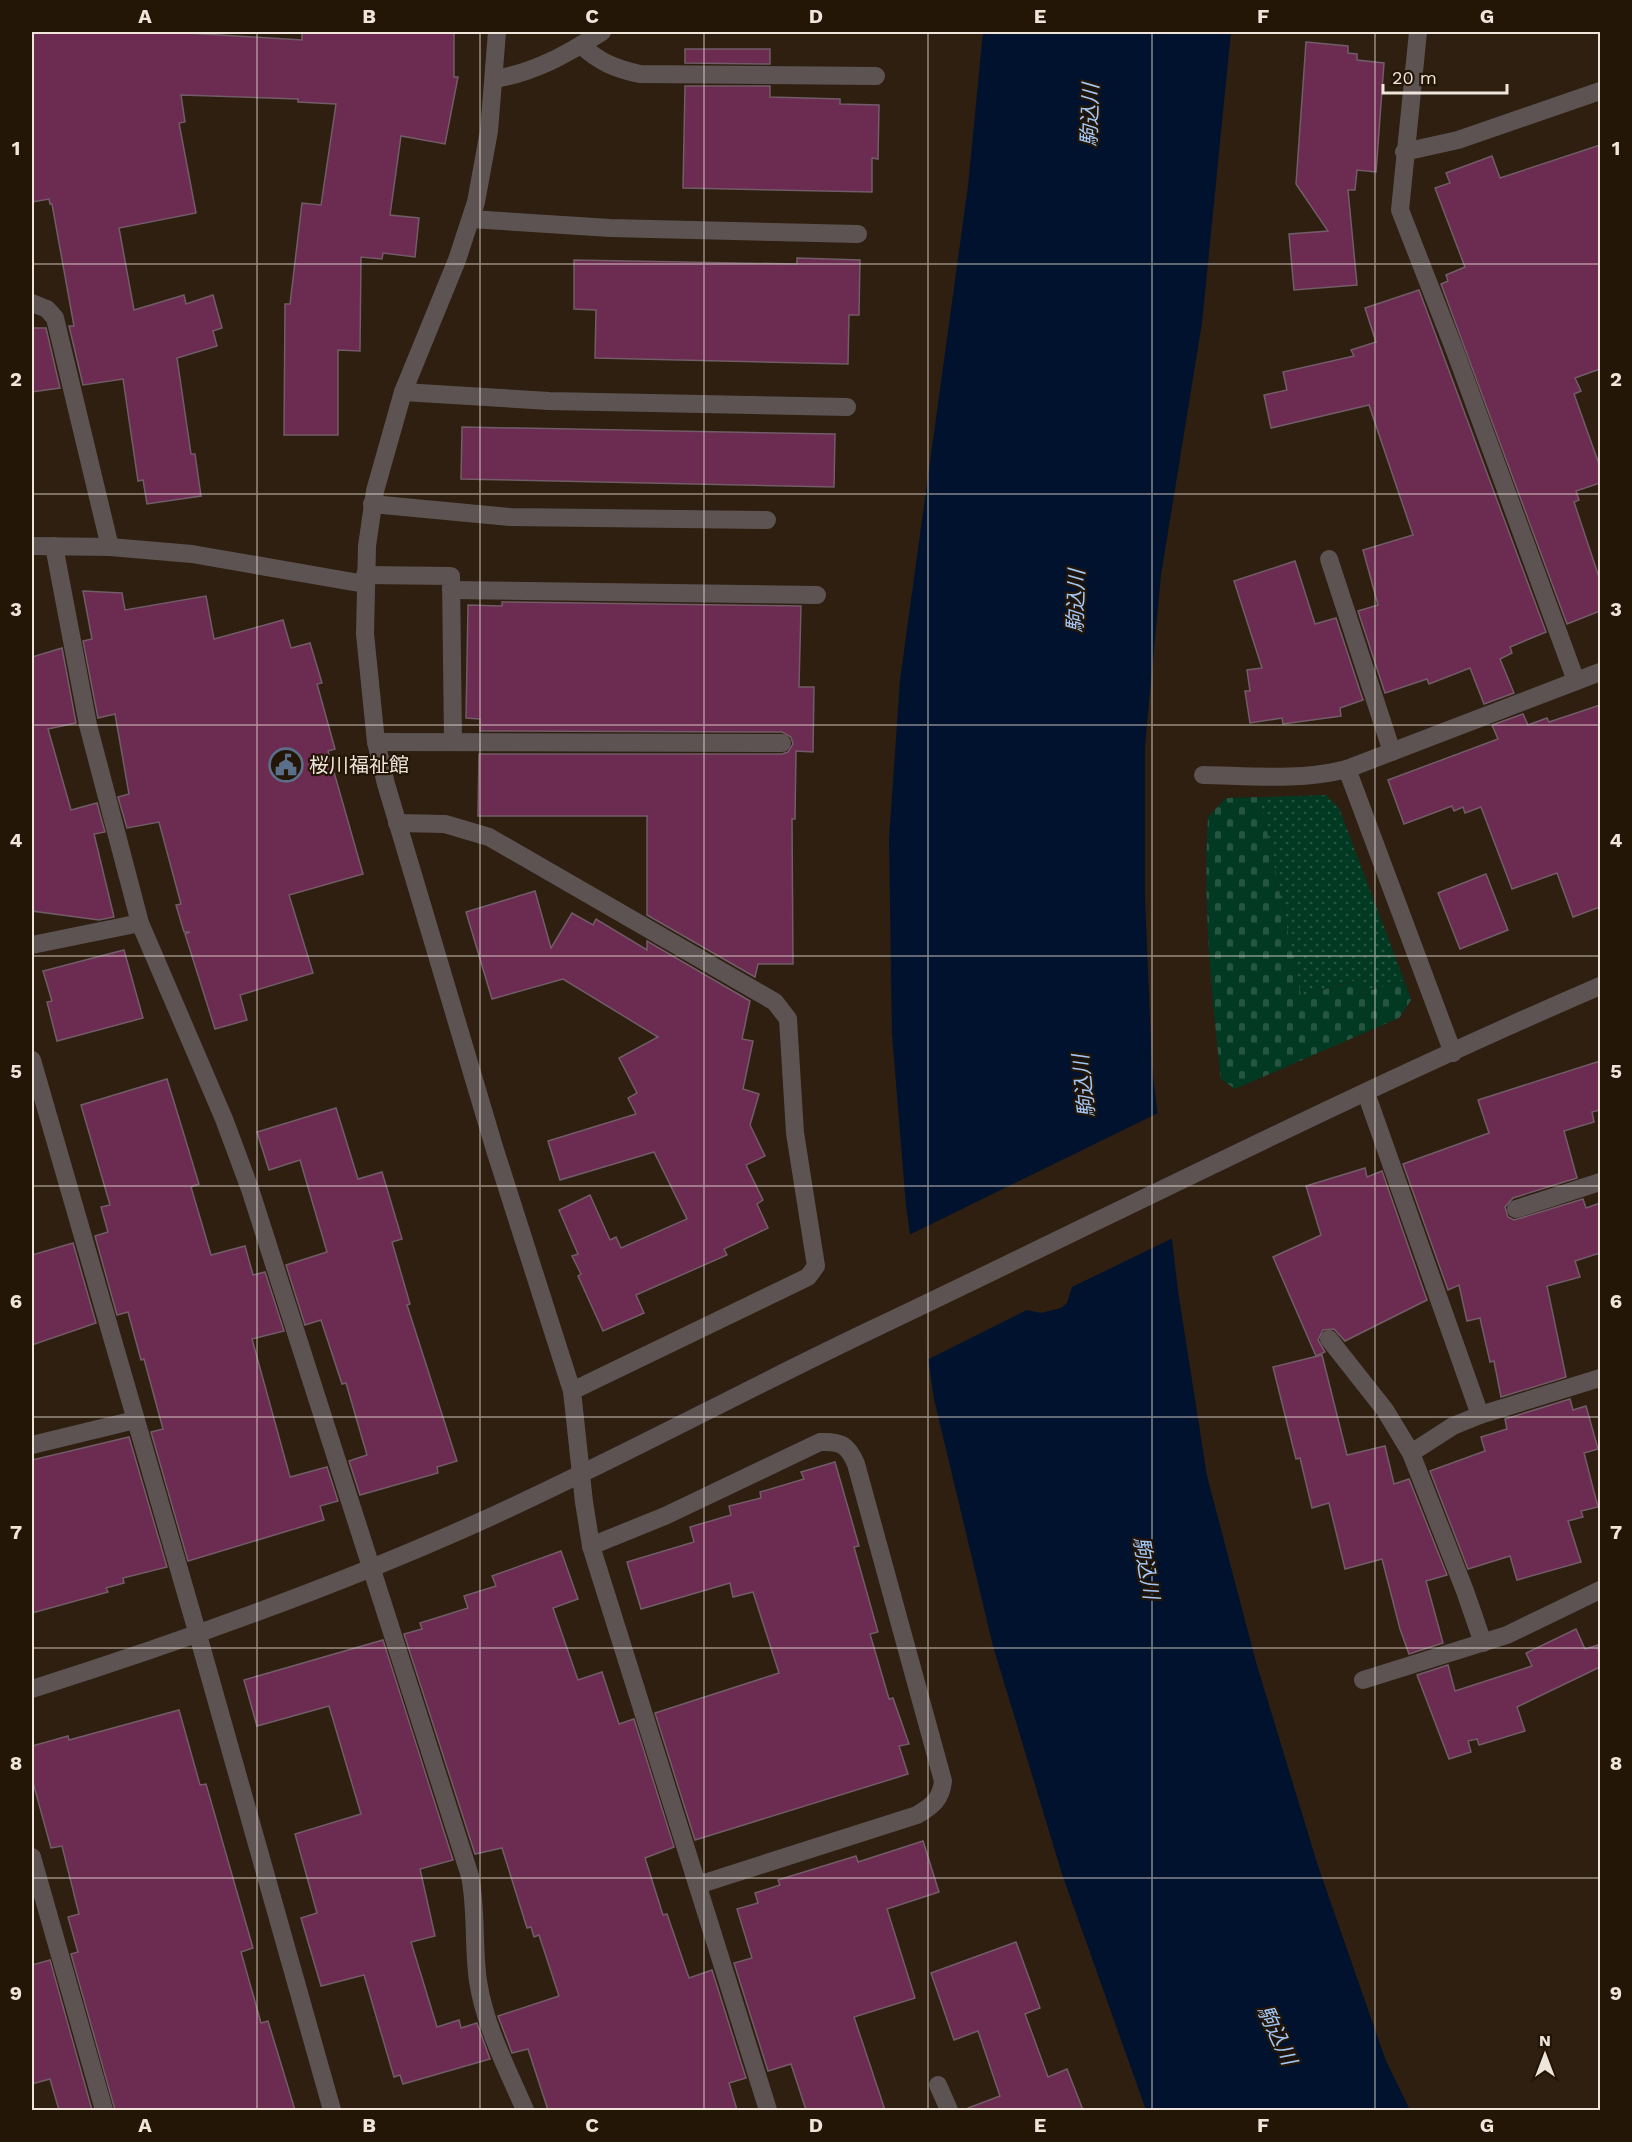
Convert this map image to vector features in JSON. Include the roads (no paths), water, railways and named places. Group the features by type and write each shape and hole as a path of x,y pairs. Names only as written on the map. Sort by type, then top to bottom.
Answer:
{"street":[{"path":"497,32 495,79 484,160 471,219 446,288 403,392 384,451 372,504 365,579 364,634 376,742 397,823 492,1138 572,1391 580,1475 591,1546 768,2110"},
{"path":"495,79 539,68 602,32"},
{"path":"1418,32 1404,152 1400,210 1455,351 1576,681"},
{"path":"581,45 596,58 619,70 640,74 876,76"},
{"path":"1404,152 1458,140 1600,91"},
{"path":"471,219 610,228 858,234"},
{"path":"32,303 47,309 55,318 110,547"},
{"path":"403,392 549,401 848,407"},
{"path":"372,504 510,517 767,520"},
{"path":"32,546 110,547 192,554 365,579 451,576 453,741"},
{"path":"54,546 88,725 140,923 224,1119 250,1189 373,1567 470,1876 474,1896 477,1979 482,2005 523,2110"},
{"path":"1329,559 1392,752"},
{"path":"451,590 817,595"},
{"path":"1203,775 1288,777 1326,775 1600,672"},
{"path":"376,742 782,743"},
{"path":"1347,769 1453,1053"},
{"path":"397,823 445,824 489,837 775,1002 788,1019 795,1133 816,1266 808,1277 572,1391"},
{"path":"32,945 140,923"},
{"path":"32,1689 198,1635 373,1567 580,1475 888,1322 1205,1170 1600,986"},
{"path":"32,1060 332,2110"},
{"path":"1366,1094 1480,1415"},
{"path":"1516,1209 1600,1182"},
{"path":"1329,1339 1385,1410 1411,1453 1466,1591 1483,1643"},
{"path":"1411,1453 1453,1426 1480,1415 1600,1378"},
{"path":"32,1445 135,1420"},
{"path":"591,1546 665,1516 820,1442 837,1441 849,1448 856,1464 943,1781 941,1795 933,1805 917,1815 698,1885"},
{"path":"1363,1680 1483,1643 1534,1623 1600,1590"},
{"path":"32,1857 104,2110"},
{"path":"938,2085 949,2110"}],"water":[{"name":"駒込川","path":"983,32 1231,32 1202,323 1161,575 1145,745 1145,899 1152,1066 1178,1291 1207,1476 1256,1662 1318,1866 1386,2061 1410,2110 1146,2110 1062,1874 993,1646 934,1399 906,1206 892,1034 889,839 900,680 968,186"}],"place":[{"name":"桜川福祉館","path":"286,765"}]}
